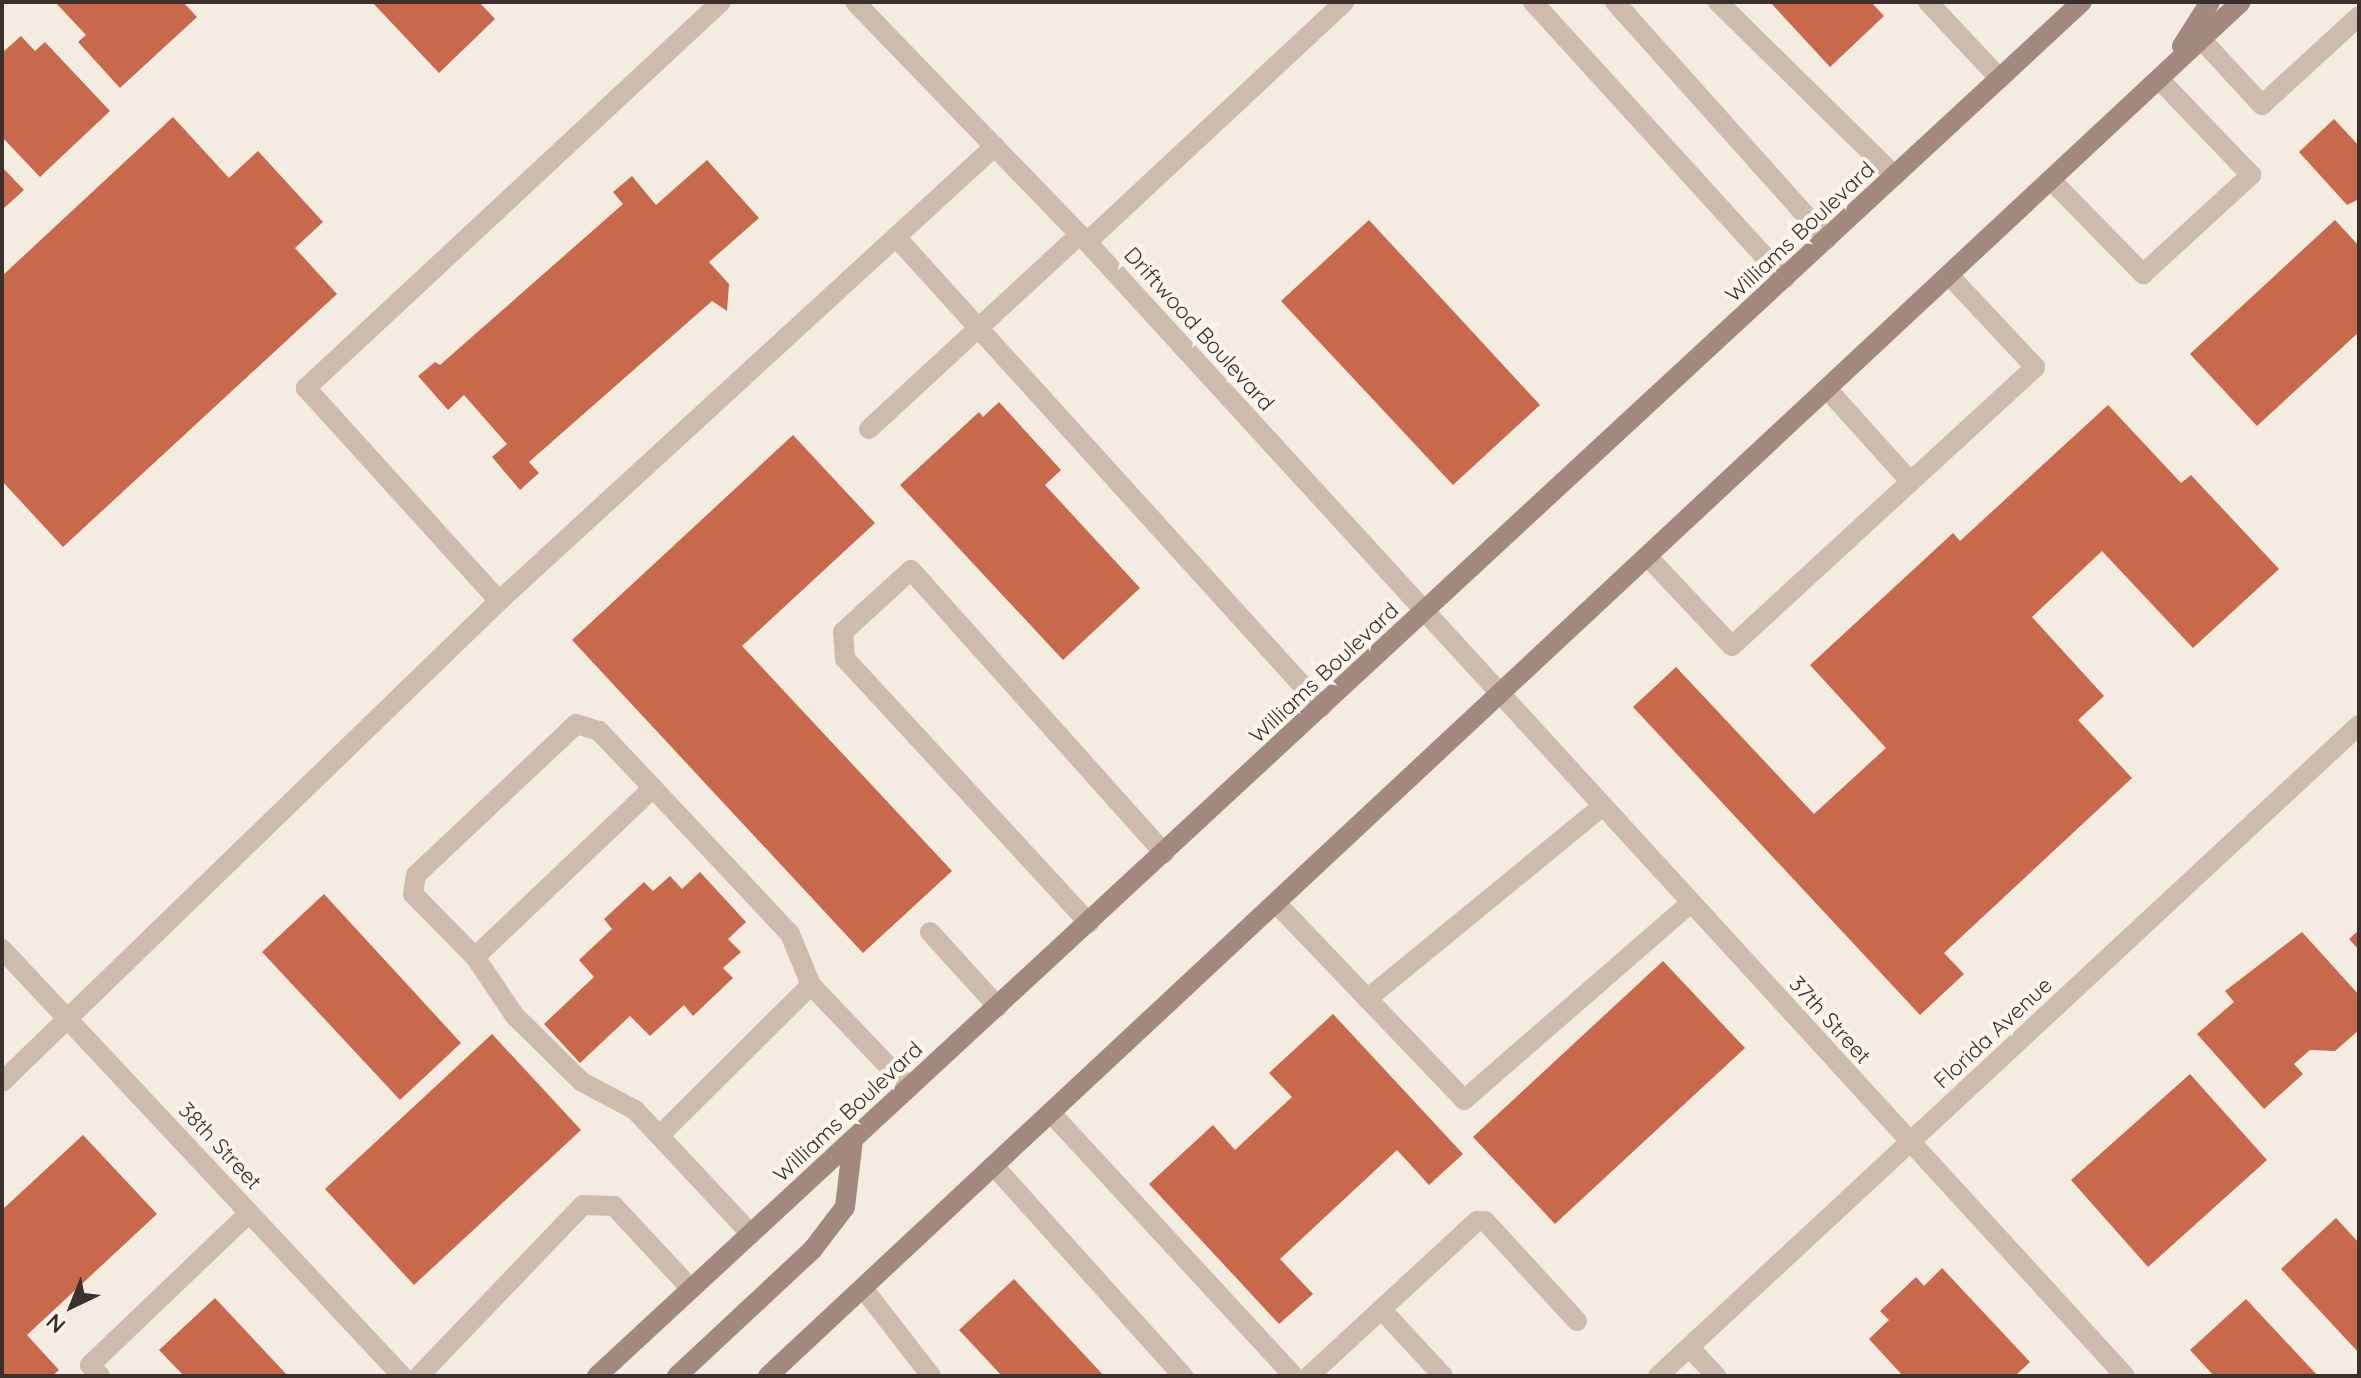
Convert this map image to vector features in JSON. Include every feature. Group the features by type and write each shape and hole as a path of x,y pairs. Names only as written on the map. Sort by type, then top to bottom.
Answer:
{"main road":[{"path":"2162,76 2210,2"},
{"path":"768,1376 2241,2"},
{"name":"Williams Boulevard","path":"597,1376 1425,613 2078,3"},
{"path":"677,1376 813,1249 845,1207 853,1140"}],"street":[{"path":"499,601 306,388 721,2"},
{"name":"Driftwood Boulevard","path":"855,2 1084,238 1501,695"},
{"path":"869,429 978,327 1084,238 1344,2"},
{"path":"1533,2 1785,279"},
{"path":"1615,2 1827,239"},
{"path":"1718,2 1895,176"},
{"path":"1928,2 2000,79"},
{"path":"2201,39 2262,105 2359,16"},
{"path":"2051,180 2143,274 2251,175 2162,76"},
{"path":"2,1082 499,601 995,146"},
{"path":"896,237 1322,707"},
{"path":"1648,557 1732,646 2035,367 1949,275"},
{"path":"1828,390 1910,481"},
{"path":"1089,923 845,659 843,632 911,570 1164,853"},
{"name":"37th Street","path":"1501,695 2125,1376"},
{"path":"751,1234 661,1134 635,1110 582,1082 515,1016 475,957 413,894 416,875 576,724 599,731 790,934 811,985 909,1088"},
{"name":"Florida Avenue","path":"1658,1376 2359,725"},
{"path":"475,957 653,788"},
{"path":"1367,999 1603,806"},
{"path":"1277,904 1464,1100 1691,903"},
{"path":"930,932 998,1007"},
{"name":"38th Street","path":"2,949 402,1376"},
{"path":"661,1134 811,985"},
{"path":"1051,1113 1294,1376"},
{"path":"994,1166 1183,1376"},
{"path":"419,1376 583,1205 614,1206 691,1289"},
{"path":"100,1376 90,1365 249,1213"},
{"path":"1309,1376 1477,1221 1485,1221 1577,1321"},
{"path":"863,1288 931,1376"},
{"path":"1381,1309 1443,1376"},
{"path":"1689,1347 1716,1376"}],"building":[{"path":"55,2 183,2 197,17 120,88 78,42 86,35"},
{"path":"372,2 479,2 495,19 439,73"},
{"path":"1770,2 1871,2 1884,16 1830,67"},
{"path":"21,36 35,51 45,42 110,111 40,177 2,137 2,53"},
{"path":"173,117 229,178 258,151 323,222 295,248 337,294 63,547 2,481 2,276"},
{"path":"2334,119 2359,146 2359,199 2347,205 2299,152"},
{"path":"707,160 759,218 709,262 729,284 727,311 712,301 529,462 539,473 520,490 492,457 507,444 464,395 448,410 418,376 435,362 440,365 623,204 613,192 632,176 656,205"},
{"path":"2,167 24,190 2,210"},
{"path":"1369,220 1540,405 1453,485 1281,301"},
{"path":"2335,220 2359,246 2359,332 2257,426 2190,354"},
{"path":"999,402 1061,470 1045,485 1140,588 1063,660 900,485 979,412 983,417"},
{"path":"2108,405 2181,483 2191,475 2279,569 2193,648 2102,551 2032,617 2104,696 2078,720 2132,778 1944,953 1964,974 1920,1015 1633,707 1676,667 1814,814 1886,748 1810,665 1953,533 1960,541"},
{"path":"793,435 875,523 742,646 952,871 863,953 572,640"},
{"path":"700,872 746,922 728,939 741,952 723,968 733,978 693,1016 684,1005 650,1036 630,1016 580,1063 544,1024 594,977 579,960 612,929 604,919 644,882 653,891 670,876 682,889"},
{"path":"324,894 461,1043 400,1100 262,952"},
{"path":"2359,930 2359,950 2349,939"},
{"path":"2302,932 2359,995 2359,1030 2335,1051 2310,1050 2294,1064 2303,1074 2264,1109 2197,1034 2234,1002 2225,991"},
{"path":"1663,961 1745,1048 1555,1224 1473,1137"},
{"path":"1333,1014 1463,1154 1429,1185 1397,1150 1280,1259 1313,1294 1279,1324 1149,1184 1213,1125 1235,1150 1292,1097 1269,1073"},
{"path":"492,1034 581,1130 414,1285 325,1189"},
{"path":"2190,1074 2267,1160 2148,1267 2071,1180"},
{"path":"83,1135 157,1214 27,1335 59,1370 52,1376 2,1376 2,1210"},
{"path":"2336,1218 2359,1243 2359,1353 2281,1269"},
{"path":"1942,1268 2030,1362 2015,1376 1903,1376 1869,1339 1889,1320 1880,1311 1916,1277 1924,1286"},
{"path":"1014,1279 1104,1376 1002,1376 959,1330"},
{"path":"215,1298 288,1376 184,1376 159,1350"},
{"path":"2246,1299 2318,1376 2214,1376 2190,1350"}]}
